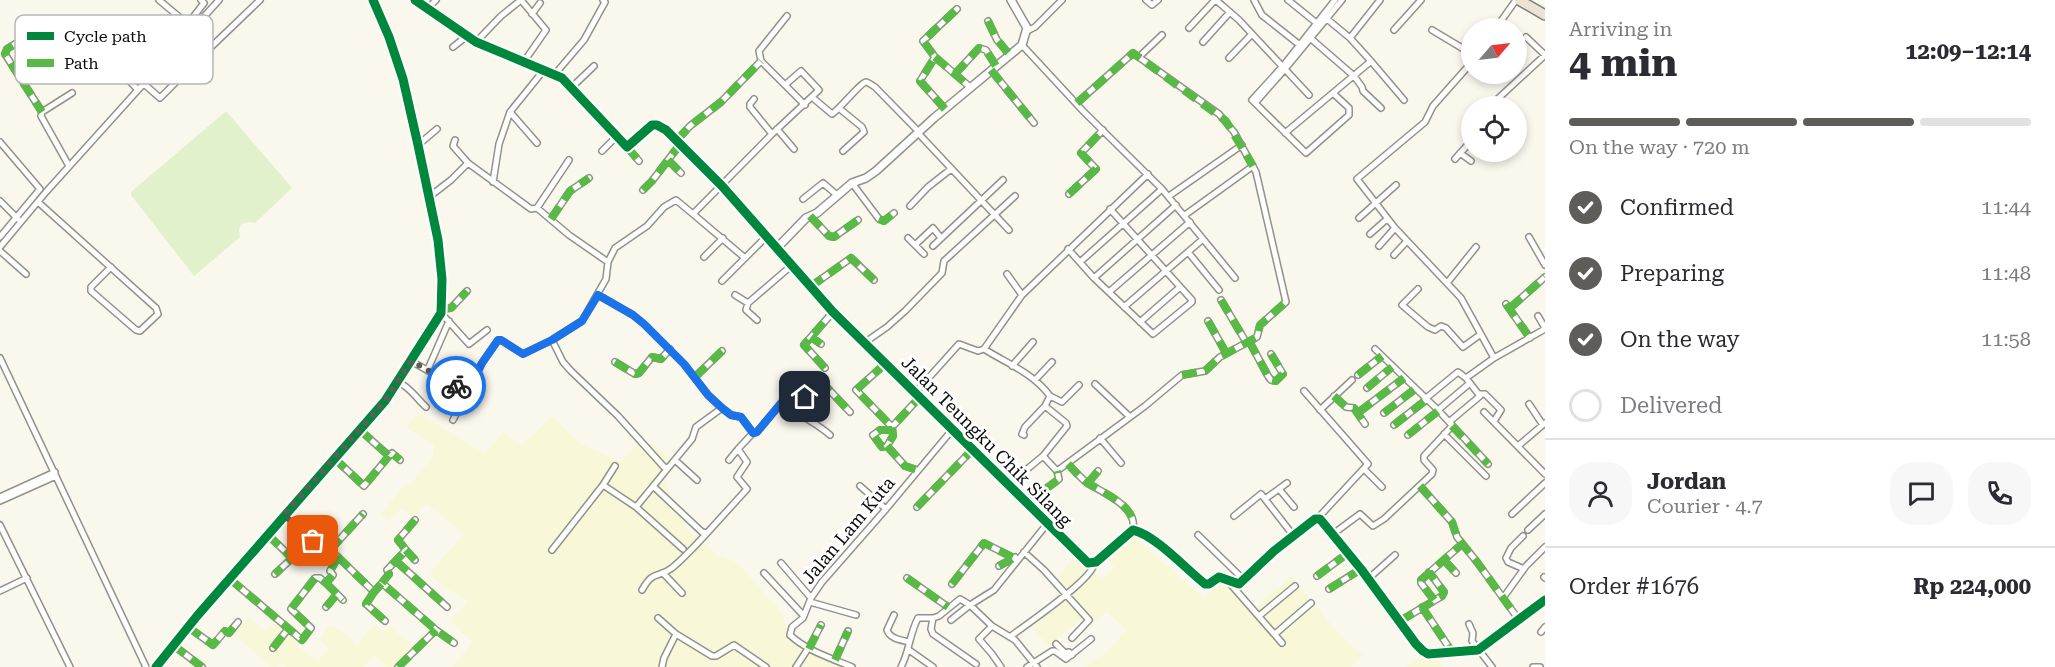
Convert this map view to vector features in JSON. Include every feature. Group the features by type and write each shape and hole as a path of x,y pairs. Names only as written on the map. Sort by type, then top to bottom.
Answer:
{"highway":[{"path":"1518,0 1545,15"}],"street":[{"path":"159,0 176,15"},
{"path":"196,15 204,3 201,0"},
{"path":"201,15 219,0"},
{"path":"213,45 260,0"},
{"path":"156,667 399,382 441,311 441,267 418,145 399,69 389,37 373,0"},
{"path":"415,0 476,42 523,63 555,74 639,160"},
{"path":"428,8 436,0"},
{"path":"1011,0 1027,31"},
{"path":"1050,0 1056,6"},
{"path":"776,249 802,222 852,183 876,171 945,108 1022,45 1027,31 1035,27 1062,0"},
{"path":"1146,0 1152,5 1158,0"},
{"path":"1189,28 1215,0 1252,34 1309,95"},
{"path":"1254,0 1262,15 1302,46"},
{"path":"1288,0 1319,25"},
{"path":"1350,38 1380,0"},
{"path":"1394,30 1421,0"},
{"path":"1504,18 1518,0"},
{"path":"476,42 518,1 521,1 546,31 523,63"},
{"path":"555,74 584,40 605,1"},
{"path":"1319,25 1327,19 1336,1"},
{"path":"1334,94 1349,108 1349,115 1307,152 1255,103 1336,1"},
{"path":"532,14 540,3"},
{"path":"957,9 923,41 935,57 970,87"},
{"path":"1203,42 1230,12"},
{"path":"787,16 759,51 760,61 805,105"},
{"path":"1327,19 1350,38 1404,100"},
{"path":"988,21 997,40 1010,55"},
{"path":"1432,30 1461,47"},
{"path":"1228,58 1252,34"},
{"path":"1140,56 1162,35"},
{"path":"453,47 467,36"},
{"path":"1309,37 1354,76 1363,91 1381,108"},
{"path":"1501,96 1545,55 1527,38"},
{"path":"15,44 7,49 5,54 15,70"},
{"path":"1022,45 1169,196 1235,278"},
{"path":"955,74 980,48 986,50 993,68 1034,123"},
{"path":"1057,471 1145,406 1182,375 1205,371 1226,353 1257,336 1260,325 1286,302 1256,172 1242,145 1219,114 1133,52 1077,104"},
{"path":"935,57 920,80 945,108"},
{"path":"1285,133 1369,64 1370,60"},
{"path":"643,190 668,160 690,126 721,102 760,61"},
{"path":"571,88 594,66"},
{"path":"493,183 499,144 510,112 544,70"},
{"path":"693,214 777,129 813,98 819,89 801,71 785,85"},
{"path":"1461,74 1433,106 1425,122 1357,177 1357,180 1387,219 1461,298 1494,358"},
{"path":"961,79 963,94"},
{"path":"813,98 831,113 840,109 866,82 875,87 1009,230"},
{"path":"24,84 42,112 41,119 69,166"},
{"path":"132,84 138,90"},
{"path":"0,237 38,202 144,84 160,98 174,84"},
{"path":"42,112 72,93"},
{"path":"754,99 750,107 772,134"},
{"path":"840,109 864,129 863,133 843,151"},
{"path":"510,112 537,143"},
{"name":"Jalan Teungku Chik Silang","path":"627,147 650,126 656,124 679,141 722,186 833,312 1085,561 1094,564"},
{"path":"418,145 437,129"},
{"path":"777,129 794,149"},
{"path":"1069,194 1096,169 1081,153 1103,130"},
{"path":"602,151 616,137"},
{"path":"455,140 453,146 468,163 531,209 537,208 569,160"},
{"path":"0,142 40,189 0,249 26,274"},
{"path":"1169,196 1242,145"},
{"path":"1455,159 1461,153"},
{"path":"668,160 681,173"},
{"path":"429,197 468,163"},
{"path":"1185,215 1253,166"},
{"path":"910,206 928,187 951,169"},
{"path":"887,446 882,447 873,435 880,430 892,429 958,345 965,344 980,351 984,349 1022,295 1148,174"},
{"path":"550,219 570,191 589,178"},
{"path":"933,246 1003,180"},
{"path":"803,199 823,183 837,195"},
{"path":"852,183 881,221 894,213"},
{"path":"1359,218 1396,185"},
{"path":"1080,262 1162,189"},
{"path":"864,343 887,327 905,310 942,273 944,261 1015,196"},
{"path":"0,201 19,220"},
{"path":"453,420 482,363 498,340 523,354 552,340 582,321 608,275 608,262 615,248 647,226 664,207 673,201 679,202 745,258"},
{"path":"38,202 111,267 158,311 158,314 140,331 91,291 91,287 111,267"},
{"path":"1094,278 1176,205"},
{"path":"537,208 608,262"},
{"path":"1068,249 1094,278 1154,334 1192,302 1110,209"},
{"path":"810,216 831,237 836,237 858,220"},
{"path":"1370,234 1387,219"},
{"path":"1109,292 1190,222"},
{"path":"915,244 931,228 941,238"},
{"path":"1379,246 1395,228"},
{"path":"722,280 766,237"},
{"path":"1529,237 1545,265"},
{"path":"704,257 723,238"},
{"path":"908,238 924,254"},
{"path":"1124,307 1203,239"},
{"path":"1394,255 1407,241"},
{"path":"1447,283 1476,247"},
{"path":"1188,252 1219,290"},
{"path":"810,287 851,258 874,280"},
{"path":"757,320 746,309 748,303 791,266"},
{"path":"1007,274 1022,295"},
{"path":"1530,338 1508,306 1545,277"},
{"path":"1140,322 1179,288"},
{"path":"1419,289 1402,304 1428,327 1435,330 1441,326 1446,328 1463,347 1481,334"},
{"path":"441,311 452,308 467,291"},
{"path":"598,295 633,315 670,349 708,395 731,415 741,417 753,433"},
{"path":"735,295 748,303"},
{"path":"1221,300 1268,376 1271,380 1276,381 1283,374 1271,354"},
{"path":"441,311 471,344 487,330"},
{"path":"825,368 804,347 804,343 833,312"},
{"path":"1408,435 1438,411 1468,380 1494,358 1545,328 1538,316"},
{"path":"428,369 449,321"},
{"path":"1208,321 1226,353"},
{"path":"811,337 821,344"},
{"path":"552,340 571,372 618,416 664,467 668,468"},
{"path":"1012,366 1034,342"},
{"path":"615,362 635,374 639,373 652,357 661,359 670,349"},
{"path":"984,349 1012,366 1022,369 1050,396 1062,402 1079,385"},
{"path":"1375,349 1488,464"},
{"path":"695,377 722,351"},
{"path":"1358,375 1382,356"},
{"path":"0,358 146,667"},
{"path":"411,361 467,393"},
{"path":"1035,380 1052,362"},
{"path":"885,364 856,390 892,429 894,436 887,446"},
{"path":"1367,388 1392,367"},
{"path":"1394,425 1458,372 1480,394 1485,394 1501,410 1494,421"},
{"path":"1359,412 1404,378"},
{"path":"794,410 819,380 850,412"},
{"path":"1320,410 1352,380"},
{"path":"399,382 406,386 426,407"},
{"path":"1095,384 1130,417"},
{"path":"1384,413 1415,389"},
{"path":"1135,530 1145,534 1205,584 1209,584 1217,577 1226,578 1237,584 1244,580 1293,535 1317,519 1368,463 1304,391"},
{"path":"1333,534 1360,514 1375,526 1420,486 1433,472 1424,456 1450,424 1480,394"},
{"path":"1024,435 1022,434 1024,427 1045,406 1050,396"},
{"path":"1334,396 1346,407 1354,408 1359,412 1365,424"},
{"path":"729,460 782,402 808,421 815,422 830,435"},
{"path":"1518,446 1544,425 1529,404"},
{"path":"1009,484 1043,456 1067,424 1045,406"},
{"path":"636,507 692,439 696,427 722,408"},
{"path":"1484,412 1545,474"},
{"path":"360,430 389,456"},
{"name":"Jalan Lam Kuta","path":"809,649 790,635 792,627 802,618 822,582 952,430"},
{"path":"1443,434 1486,476"},
{"path":"1100,438 1121,463"},
{"path":"887,446 905,466 917,470"},
{"path":"642,590 654,575 663,573 689,554 747,489 737,477 747,462 738,449"},
{"path":"917,507 973,449"},
{"path":"334,458 364,486 392,453 399,460"},
{"path":"1027,503 1059,479 1057,471 1043,456"},
{"path":"675,460 697,480"},
{"path":"1068,464 1088,483 1118,501 1133,521 1135,530"},
{"path":"552,550 603,485 615,466"},
{"path":"1364,469 1382,487"},
{"path":"1088,483 1098,471"},
{"path":"0,499 56,474"},
{"path":"1265,500 1287,483"},
{"path":"1512,514 1545,483"},
{"path":"603,485 636,507 683,549"},
{"path":"653,486 702,532 707,533"},
{"path":"860,486 886,509"},
{"path":"1420,486 1452,522 1455,533 1462,544 1519,620"},
{"path":"1279,489 1294,507"},
{"path":"1234,516 1261,494 1293,535"},
{"path":"330,550 363,514"},
{"path":"1528,530 1545,514"},
{"path":"284,515 317,544 322,543 374,592"},
{"path":"1317,519 1322,520 1425,653 1478,650 1545,600"},
{"path":"415,520 398,540 415,560"},
{"path":"951,620 994,590 1016,559 1047,524"},
{"path":"0,525 70,667"},
{"path":"1011,636 1065,595 1089,574 1094,564 1135,530"},
{"path":"268,535 290,556 290,560 275,574"},
{"path":"1198,535 1244,580"},
{"path":"1523,536 1511,548 1506,558 1508,562 1524,569"},
{"path":"952,584 984,543 1016,559"},
{"path":"1434,600 1420,582 1462,544"},
{"path":"1503,598 1524,569 1545,547"},
{"path":"386,621 366,604 389,574 387,570 406,549"},
{"path":"1024,552 1044,570 1089,621 1072,638"},
{"path":"1317,576 1348,553"},
{"path":"1368,579 1395,555"},
{"path":"326,583 333,575 330,571 338,557"},
{"path":"999,566 1016,559"},
{"path":"1444,560 1456,573"},
{"path":"396,561 447,607"},
{"path":"781,563 810,600 856,615"},
{"path":"1329,589 1360,569"},
{"path":"1400,621 1442,597 1444,592 1429,572"},
{"path":"663,573 682,593"},
{"path":"764,573 803,615"},
{"path":"0,591 27,578"},
{"path":"230,579 302,640 311,628 291,609 315,579 320,578 343,600"},
{"path":"907,578 948,607"},
{"path":"1226,578 1282,643"},
{"path":"382,583 454,643"},
{"path":"1259,616 1295,586"},
{"path":"326,607 337,594"},
{"path":"901,667 909,650 909,642 918,618 933,618 960,599 970,605 992,626 1011,636 1036,665"},
{"path":"1275,634 1311,603"},
{"path":"1422,607 1452,651"},
{"path":"894,615 887,630 888,633 890,636 909,642"},
{"path":"658,618 676,634 714,656 736,646 766,667"},
{"path":"933,618 931,629 933,634 976,664"},
{"path":"188,627 213,645 225,631 229,633 238,622"},
{"path":"1469,624 1473,633 1471,638 1492,667"},
{"path":"796,667 809,649 821,625"},
{"path":"992,626 979,639 1000,667"},
{"path":"273,648 288,629"},
{"path":"399,667 436,630"},
{"path":"835,660 848,631"},
{"path":"662,667 676,634"},
{"path":"1027,667 1036,665 1052,651 1065,659 1091,639"},
{"path":"1056,644 1065,653 1070,652 1072,655"},
{"path":"173,645 202,667"},
{"path":"809,649 852,667"},
{"path":"909,650 933,667"},
{"path":"1533,667 1540,667"}],"green space":[{"path":"225,112 292,188 255,223 241,224 240,237 194,276 131,195 131,192"},
{"path":"418,412 485,454 503,432 522,445 552,416 582,445 621,461 643,440 648,445 654,443 670,459 667,465 666,482 671,497 690,514 685,527 718,555 736,562 783,614 787,634 793,642 847,667 452,667 473,642 450,621 468,602 437,582 430,573 464,534 427,504 413,516 401,509 388,522 381,514 405,484 408,486 432,459 434,445 406,428"},
{"path":"1135,538 1205,599 1215,586 1221,582 1227,583 1239,590 1255,608 1291,576 1340,635 1363,655 1351,667 1083,667 1106,653 1126,630 1107,612 1093,622 1083,617 1048,646 1032,626 1070,598 1057,578 1077,554 1101,578 1108,575 1114,567 1109,560"},
{"path":"247,617 266,631 275,620 299,638 295,644 318,661 329,649 320,639 330,625 345,633 357,645 374,624 385,633 390,626 415,649 397,667 387,667 374,655 363,667 286,667 282,664 278,667 271,667 235,635"},
{"path":"1425,655 1436,655 1443,667 1405,667"}],"marked path":[{"path":"945,109 920,81 935,57 923,41 957,9"},
{"path":"988,21 997,40 1010,55"},
{"path":"15,44 7,49 5,54 15,70"},
{"path":"955,74 979,48 986,50 996,66"},
{"path":"1077,103 1133,53 1226,121 1253,166"},
{"path":"935,57 970,87"},
{"path":"677,140 690,126 721,102 761,61"},
{"path":"991,70 1034,123"},
{"path":"24,84 42,112"},
{"path":"1069,194 1096,169 1081,153 1103,130"},
{"path":"643,190 681,143"},
{"path":"627,147 639,161"},
{"path":"668,160 681,173"},
{"path":"551,219 570,191 589,178"},
{"path":"879,219 884,221 894,213"},
{"path":"810,216 829,236 834,237 858,220"},
{"path":"810,287 851,258 874,280"},
{"path":"1510,308 1545,277"},
{"path":"442,309 451,308 467,291"},
{"path":"1221,300 1246,342"},
{"path":"1182,375 1205,371 1220,357 1257,337 1260,325 1286,302"},
{"path":"1506,304 1530,338"},
{"path":"825,368 804,345 833,312"},
{"path":"1208,321 1226,353"},
{"path":"811,337 821,344"},
{"path":"1249,341 1268,376 1271,380 1276,381 1283,374 1271,354"},
{"path":"615,362 635,374 639,373 652,357 661,359 670,349"},
{"path":"695,377 722,351"},
{"path":"1358,375 1382,356"},
{"path":"885,364 856,390 892,427"},
{"path":"1367,388 1392,367"},
{"path":"1359,412 1404,378"},
{"path":"820,380 850,412"},
{"path":"1384,413 1415,389"},
{"path":"1334,396 1346,407 1354,408 1365,424"},
{"path":"892,430 880,430 873,435 882,447 887,446 893,436 892,427 919,398"},
{"path":"1394,425 1426,400"},
{"path":"1408,435 1438,411"},
{"path":"1452,426 1488,464"},
{"path":"360,430 389,456 392,453 400,460"},
{"path":"887,446 905,466 917,470"},
{"path":"917,507 973,449"},
{"path":"334,458 364,486 389,456"},
{"path":"1068,464 1086,482 1111,496 1125,508 1133,522 1133,530"},
{"path":"1027,503 1059,479 1057,471"},
{"path":"1088,483 1098,471"},
{"path":"1420,486 1452,522 1457,537 1519,620"},
{"path":"330,550 363,514"},
{"path":"230,579 302,640 311,628 291,609 315,578 320,578 326,583 333,575 330,571 338,557 322,543 317,544 313,541 284,515"},
{"path":"382,583 389,574 387,570 406,550 398,540 415,520"},
{"path":"268,535 290,556 290,560 275,574"},
{"path":"952,584 984,543 1018,560"},
{"path":"1434,600 1421,580 1462,544"},
{"path":"406,550 415,560"},
{"path":"1317,576 1348,553"},
{"path":"338,557 374,592 382,583 454,643"},
{"path":"999,566 1015,557"},
{"path":"1444,560 1456,573"},
{"path":"396,561 447,607"},
{"path":"1329,589 1361,569"},
{"path":"1400,621 1442,596 1444,592 1429,572"},
{"path":"907,578 948,607"},
{"path":"326,583 343,600"},
{"path":"374,592 366,604 385,621"},
{"path":"326,607 337,594"},
{"path":"1422,607 1452,652"},
{"path":"188,627 213,645 225,631 229,633 238,622"},
{"path":"809,649 821,625"},
{"path":"273,648 288,629"},
{"path":"398,667 436,630"},
{"path":"835,660 848,631"},
{"path":"173,645 202,667"}],"cycle path":[{"path":"156,667 197,616 385,401 441,313 442,279 438,240 418,145 403,79 389,37 373,0"},
{"path":"415,0 476,42 562,78 627,147 652,125 666,130 722,186 833,312 1088,563 1096,562 1133,530 1151,538 1205,584 1219,577 1239,584 1274,551 1315,519 1320,519 1361,569 1416,644 1428,654 1478,650 1545,600"}],"way so far":[{"path":"313,541 284,515 385,401 411,361 456,386"}],"route":[{"path":"456,386 467,393 496,341 501,340 523,354 539,347 582,321 598,295 644,324 684,364 708,395 731,415 741,417 753,433 757,432 782,402 794,410 805,397"}]}
